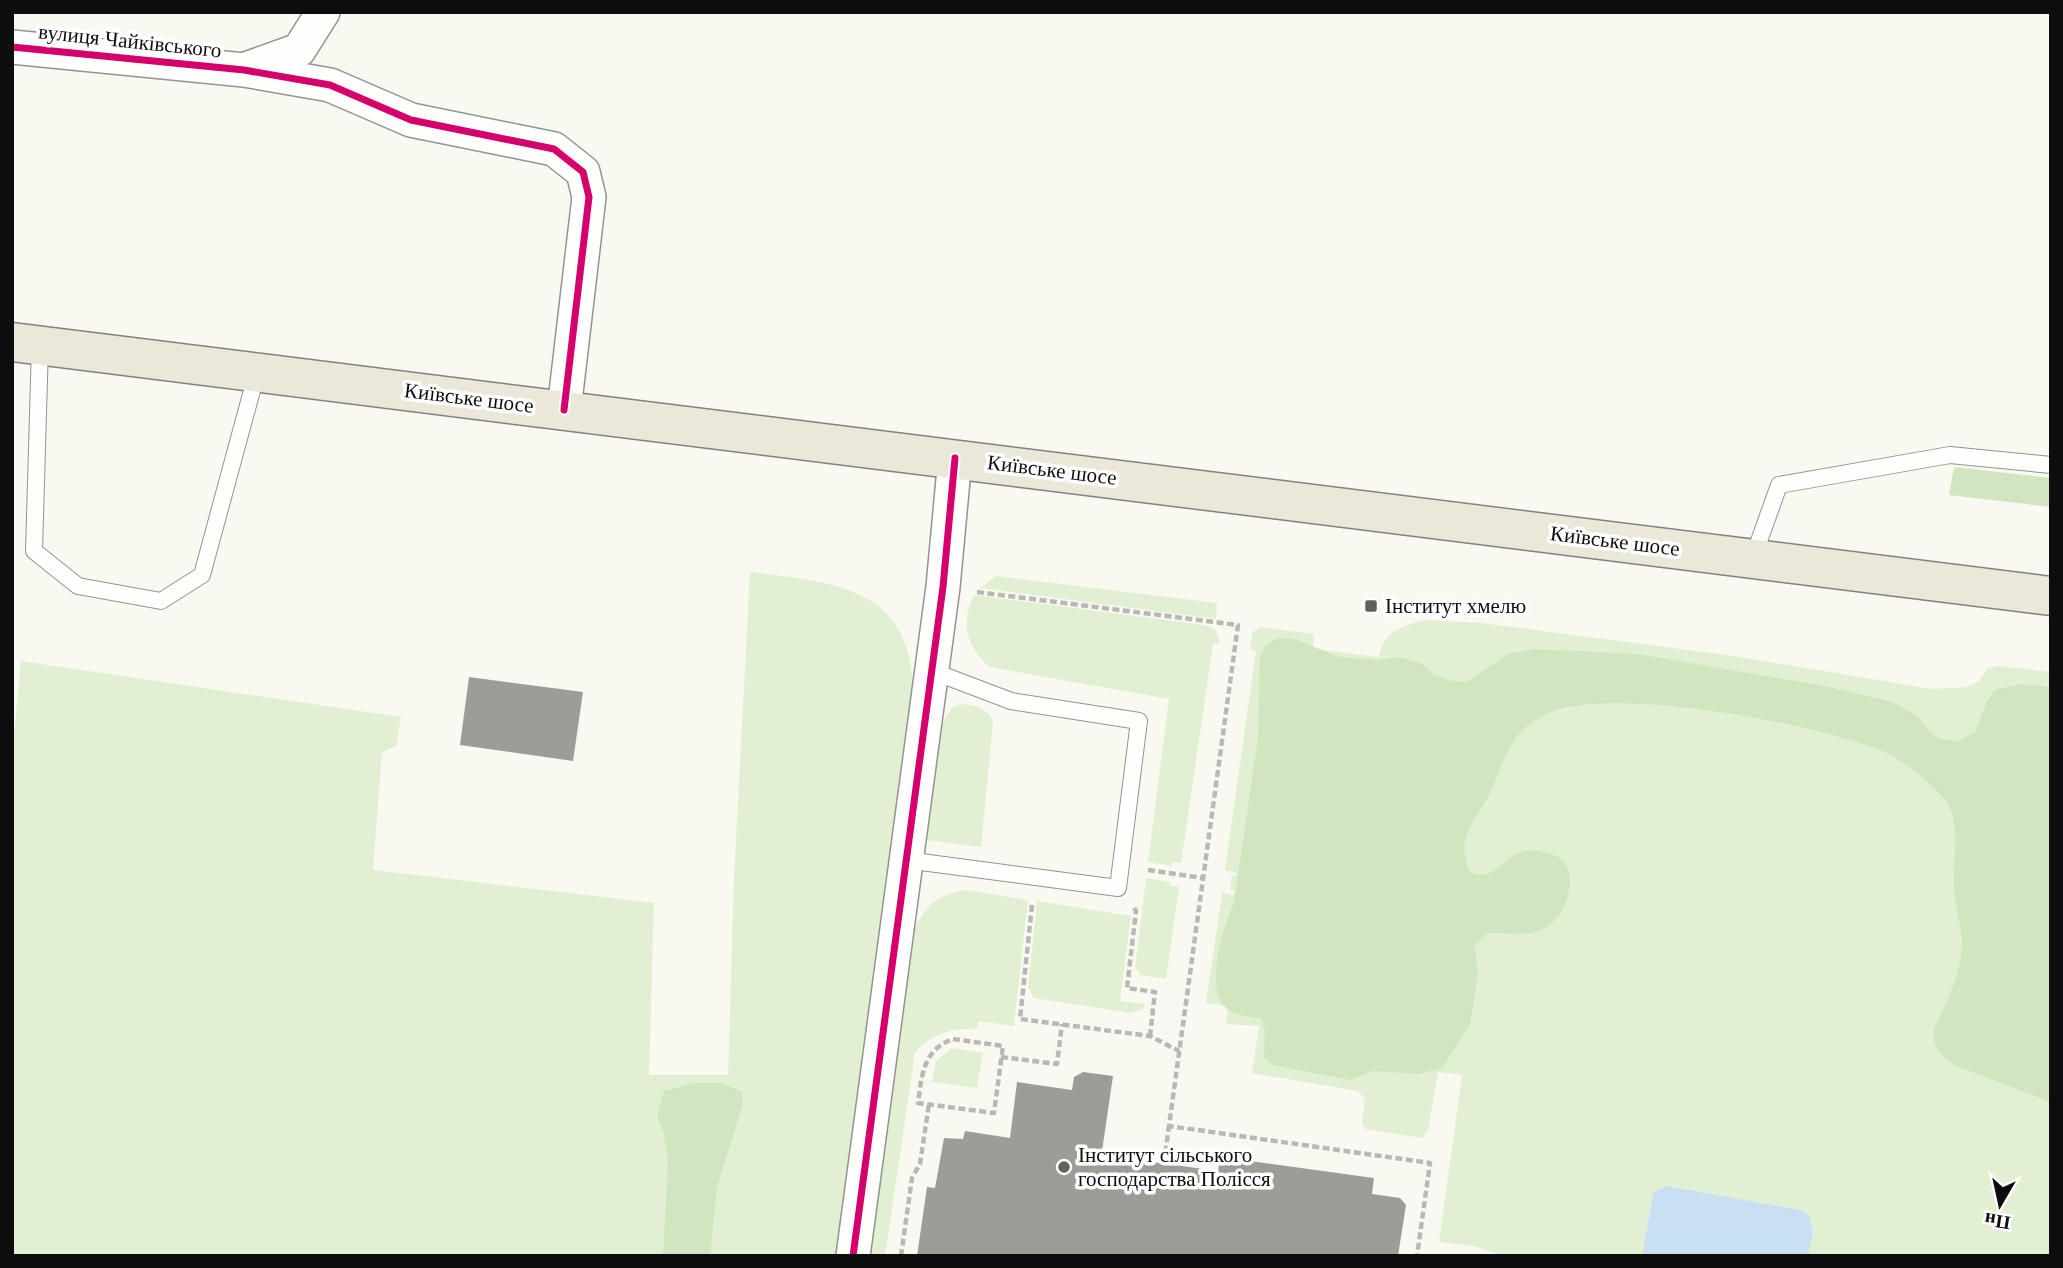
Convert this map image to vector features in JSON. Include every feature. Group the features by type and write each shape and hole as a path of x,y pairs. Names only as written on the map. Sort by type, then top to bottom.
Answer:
{"main road":[{"name":"Київське шосе","path":"26,344 2051,596"}],"street":[{"name":"вулиця Чайківського","path":"12,47 244,70 299,50 323,12"},
{"path":"244,70 330,85 411,120 554,149 583,172 589,197 564,410"},
{"path":"853,1256 943,587 955,458"}],"lane":[{"path":"26,344 34,551 78,586 161,601 202,575 257,372"},
{"path":"1753,558 1779,485 1950,455 2051,465"},
{"path":"906,860 1118,888 1139,721 1011,701 932,671"}],"path":[{"path":"943,587 1238,625 1164,1163"},
{"path":"1171,873 1203,878"},
{"path":"1035,877 1020,1019 1150,1035 1179,1051"},
{"path":"1118,888 1136,911 1127,988 1155,992 1150,1035"},
{"path":"1001,1057 1057,1063 1062,1024"},
{"path":"953,1039 1003,1046 994,1113 929,1104 918,1103 923,1064 943,1042 953,1039"},
{"path":"901,1256 912,1178 920,1164 929,1104"},
{"path":"1169,1126 1430,1163 1417,1256"}],"green space":[{"path":"1954,467 2051,478 2051,507 1949,495"},
{"path":"750,572 814,581 866,598 886,613 901,634 910,662 913,699 840,1256 12,1256 12,757 21,661 401,717 396,746 382,752 373,870 654,903 649,1075 728,1075 734,878"},
{"path":"996,576 1217,603 1216,619 980,588"},
{"path":"975,595 1204,625 1216,631 1219,644 1213,644 1181,863 1172,862 1171,866 1148,862 1169,699 990,667 976,652 968,634 967,615"},
{"path":"1426,620 1481,623 1734,656 1932,689 1968,687 1979,681 1988,668 1998,666 2051,672 2051,1256 1808,1256 1813,1233 1809,1215 1801,1210 1666,1186 1651,1202 1642,1256 1503,1256 1474,1246 1439,1242 1462,1075 1438,1072 1428,1131 1422,1138 1365,1129 1362,1122 1365,1099 1358,1091 1252,1073 1259,1026 1226,1024 1228,1006 1206,1003 1222,893 1234,895 1234,891 1230,890 1232,875 1236,876 1237,873 1225,870 1256,651 1250,649 1253,632 1260,627 1314,634 1313,649 1379,657 1389,635"},
{"path":"1278,638 1294,639 1340,657 1380,660 1400,657 1422,664 1435,675 1452,681 1467,682 1508,654 1534,649 1637,654 1820,685 1893,702 1918,717 1929,732 1940,739 1959,741 1975,732 1987,701 1995,690 2021,684 2051,687 2051,1102 1956,1066 1943,1056 1935,1043 1935,1029 1954,983 1962,948 1954,890 1955,827 1948,804 1940,794 1896,758 1850,740 1761,719 1660,705 1613,703 1573,706 1544,715 1522,731 1515,740 1489,795 1468,831 1465,840 1466,860 1470,872 1482,875 1491,873 1514,855 1525,851 1556,856 1565,863 1569,874 1567,899 1560,914 1540,931 1521,934 1488,933 1475,945 1478,975 1470,1024 1442,1068 1418,1074 1372,1071 1350,1080 1273,1065 1264,1058 1265,1030 1261,1019 1237,1014 1225,1007 1216,985 1216,970 1221,940 1234,902 1258,738 1260,656 1266,645"},
{"path":"964,704 982,709 993,722 981,847 925,840 941,725 953,707"},
{"path":"1146,878 1170,882 1169,885 1179,887 1166,979 1141,975 1135,967"},
{"path":"965,890 1028,900 1014,1026 978,1021 977,1029 943,1033 921,1046 915,1053 885,1256 866,1256 910,944 917,923 928,907 944,896"},
{"path":"1037,901 1131,916 1120,1001 1145,1004 1143,1009 1131,1013 1034,998 1028,987"},
{"path":"952,1048 983,1053 977,1088 932,1082 936,1061"},
{"path":"693,1083 721,1083 741,1091 743,1104 717,1187 710,1256 663,1256 668,1161 664,1134 657,1116 664,1091"}],"water":[{"path":"1666,1186 1801,1210 1809,1215 1813,1233 1808,1256 1642,1256 1653,1193"}],"building":[{"path":"469,677 583,692 573,761 460,745"},
{"name":"Інститут сільського господарства Полісся","path":"1083,1072 1113,1076 1102,1151 1116,1153 1116,1157 1218,1171 1220,1157 1374,1178 1372,1194 1400,1198 1406,1205 1398,1256 917,1256 927,1187 935,1188 944,1138 963,1139 965,1131 1010,1138 1017,1082 1072,1090 1074,1077"}],"cycle path":[{"path":"12,47 244,70 330,85 411,120 554,149 583,172 589,197 564,410"},
{"path":"853,1256 943,587 955,458"}],"place":[{"name":"Інститут хмелю","path":"1371,606"},
{"name":"Інститут сільського господарства Полісся","path":"1064,1167"}]}
